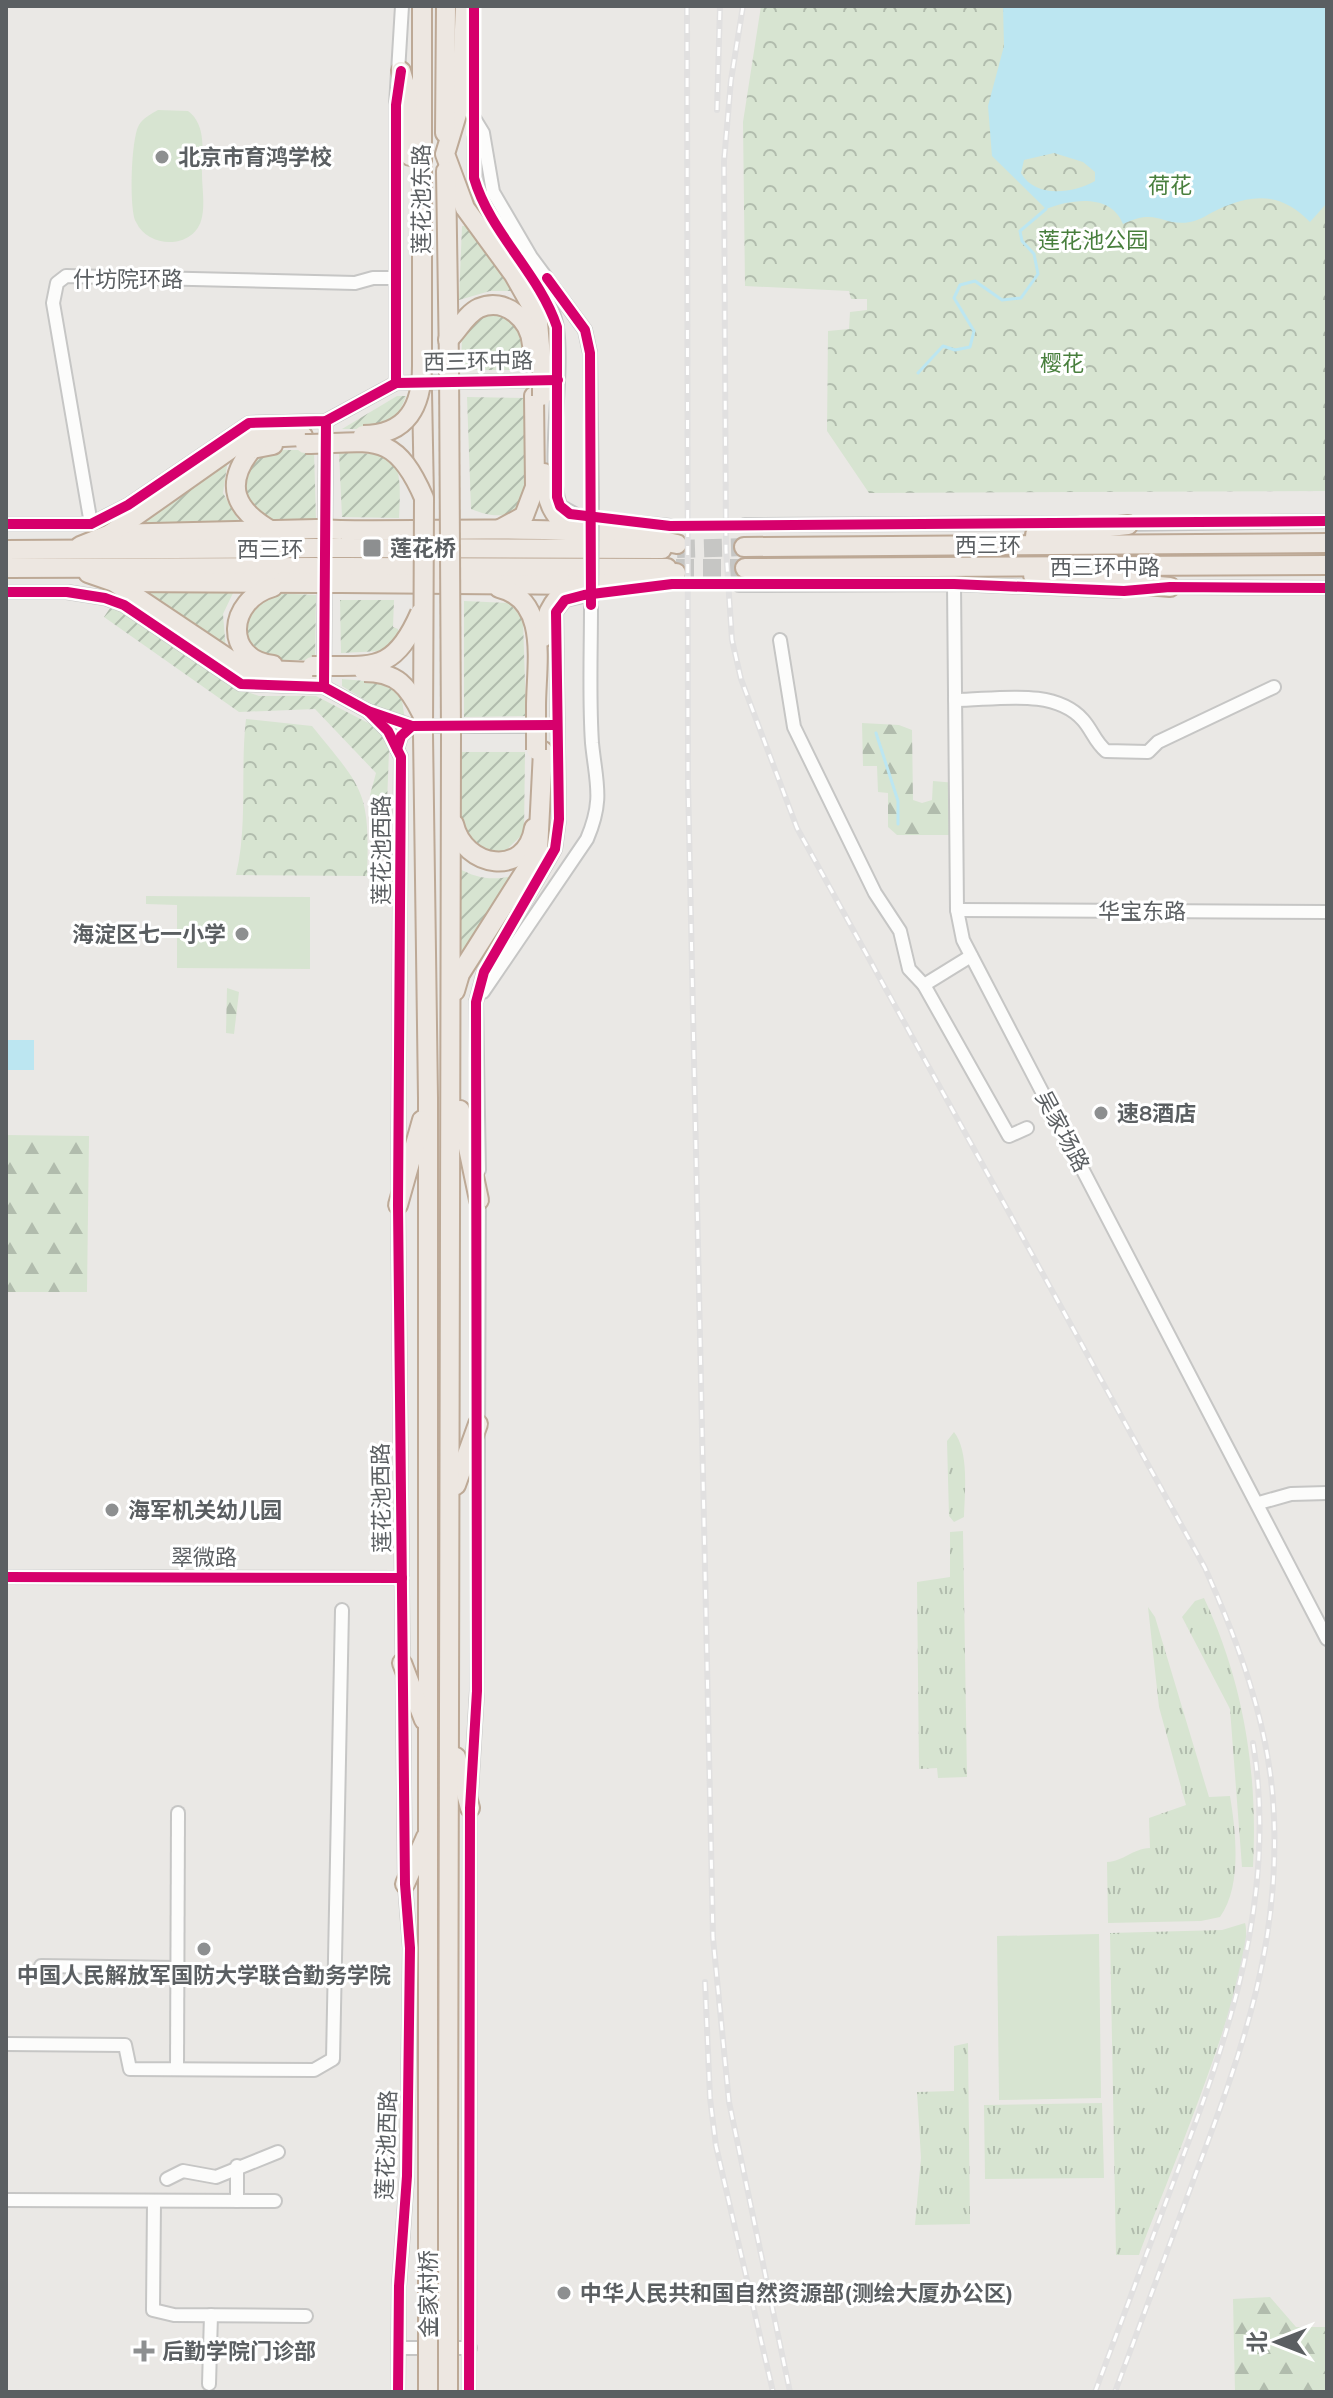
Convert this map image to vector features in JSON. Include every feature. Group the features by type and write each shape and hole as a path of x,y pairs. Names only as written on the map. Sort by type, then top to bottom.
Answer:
{"highway":[{"name":"莲花池东路","path":"422,6 422,392"},
{"name":"莲花池东路","path":"446,6 451,809"},
{"path":"467,6 461,101 445,154 465,208 514,275 538,322 533,498 524,516 495,531"},
{"path":"401,71 407,92 410,154 421,190"},
{"path":"448,340 479,308 506,307 526,325 532,338 538,370"},
{"path":"422,392 408,418 383,433 304,440 252,449 240,464 235,483 239,505 252,520 318,557 342,575 584,585 665,578 675,557"},
{"name":"莲花池西路","path":"422,392 424,498 420,726 428,1098 428,2196"},
{"path":"538,396 547,503 562,522 582,532"},
{"path":"420,726 401,680 383,672 316,675 244,669 114,582 72,559 245,439 386,446 408,464 424,498"},
{"path":"934,545 972,535 1041,535 1128,525"},
{"path":"110,534 272,531"},
{"path":"423,607 405,645 387,659 372,665 316,675 262,663 250,656 240,642 237,625 242,604 259,591 288,583 341,539 495,531 582,532 639,536 675,557"},
{"path":"341,539 675,557"},
{"name":"西三环","path":"744,547 1327,543"},
{"name":"西三环","path":"6,550 72,559"},
{"name":"西三环","path":"6,568 72,559 318,557"},
{"path":"342,575 675,557"},
{"path":"935,565 976,575 1042,576 1170,587"},
{"name":"西三环","path":"742,576 935,565 1327,565"},
{"path":"114,582 288,583"},
{"path":"451,1005 460,974 538,851 540,750 536,624 533,614 520,597 481,583"},
{"path":"539,706 544,621 556,600 584,585"},
{"path":"451,809 457,839 473,855 495,862 506,861 521,852 533,834 540,750"},
{"path":"451,809 450,1735 470,1808"},
{"path":"452,1076 479,1200"},
{"path":"398,1205 428,1098"},
{"path":"450,1499 478,1424"},
{"path":"402,1663 429,1734"},
{"name":"金家村桥","path":"448,2392 450,1735"},
{"path":"405,1884 429,1831"},
{"name":"金家村桥","path":"428,2196 428,2392"}],"street":[{"path":"396,383 396,105 401,71 402,6"},
{"path":"467,6 472,115 483,133 493,192 548,301 557,327 558,380"},
{"path":"474,139 474,178 478,192 525,258 585,330 590,353 592,744 599,781 598,812 587,839 476,1002"},
{"name":"什坊院环路","path":"91,524 53,303 57,283 66,276 355,283 373,278 396,278"},
{"name":"西三环中路","path":"6,524 91,524 128,505 249,423 326,421 396,383 558,380 556,479 560,506 675,557"},
{"path":"316,675 326,421"},
{"name":"西三环中路","path":"745,525 1128,525 1327,521"},
{"path":"469,2392 470,1808 477,1691 479,1200 476,1002 484,972 555,849 559,819 556,612 565,600 675,557"},
{"name":"西三环中路","path":"742,576 1124,591 1170,587 1327,588"},
{"name":"吴家场路","path":"954,584 957,910 963,940 1259,1503 1327,1639"},
{"path":"6,592 67,592 105,598 124,605 241,684 316,675 368,711 420,726 556,725"},
{"path":"780,640 794,727 875,893 900,931 909,969 924,985 1009,1136 1027,1128"},
{"path":"955,700 1048,700 1065,705 1084,720 1106,751 1141,753 1274,687"},
{"name":"莲花池西路","path":"368,711 388,731 401,757 398,1205 405,1884 410,1948 407,2176 399,2286 398,2392"},
{"path":"397,749 401,736 420,726"},
{"name":"华宝东路","path":"957,910 1327,912"},
{"path":"924,985 971,956"},
{"path":"1259,1503 1291,1494 1327,1493"},
{"name":"翠微路","path":"6,1577 402,1578"},
{"path":"6,2044 125,2045 130,2069 314,2070 333,2059 342,1610"},
{"path":"177,2069 178,1813"},
{"path":"41,1966 178,1968"},
{"path":"167,2179 183,2171 216,2177 278,2152"},
{"path":"237,2166 237,2201"},
{"path":"6,2200 275,2201"},
{"path":"154,2202 153,2310 174,2315 306,2316"},
{"path":"209,2384 211,2315"},
{"path":"399,2348 470,2348"}],"green space":[{"name":"莲花池公园","path":"761,6 1327,6 1327,491 869,493 827,431 828,331 849,329 850,312 867,310 867,299 851,299 849,291 745,286 743,122"},
{"path":"158,110 188,111 198,124 202,140 202,217 191,235 172,242 151,238 142,231 136,222 132,203 136,132 147,116"},
{"path":"462,226 471,226 514,286 513,291 490,291 459,300"},
{"path":"499,312 517,318 529,351 528,370 461,370 462,335 485,314"},
{"path":"397,396 406,396 389,422 374,428 342,429"},
{"path":"467,397 528,398 529,483 523,500 513,512 496,515 471,509"},
{"path":"263,450 314,450 316,521 273,521 249,506 243,490 245,468"},
{"path":"339,453 375,454 393,463 399,483 399,518 342,517"},
{"path":"228,459 223,493 240,523 136,525"},
{"path":"137,591 234,591 223,614 226,651"},
{"path":"270,593 316,595 315,660 265,660 254,652 246,634 243,613"},
{"path":"340,600 394,600 393,627 398,629 398,636 382,651 341,653"},
{"path":"464,601 509,603 523,619 526,716 464,717"},
{"path":"110,608 118,608 239,689 259,696 316,696 376,727 389,751 384,882 384,825 370,795 376,773 315,709 239,712 104,617"},
{"path":"342,679 377,682 401,694 405,720 391,716 342,686"},
{"path":"246,719 312,726 343,764 365,808 367,876 236,875 242,837"},
{"path":"862,723 899,725 912,730 913,800 922,803 932,800 933,781 956,783 957,835 897,835 888,827 888,793 878,792 877,766 863,766"},
{"path":"461,752 525,752 524,833 500,856 489,857 459,827"},
{"path":"458,868 488,878 519,874 463,958 459,956"},
{"path":"146,896 310,897 310,969 177,968 177,905 146,904"},
{"path":"227,988 239,992 234,1034 226,1033"},
{"path":"6,1135 89,1136 87,1292 6,1292"},
{"path":"954,1432 962,1450 965,1484 964,1517 954,1522 949,1516 947,1441"},
{"path":"963,1531 967,1777 938,1778 937,1768 919,1769 917,1582 950,1577 950,1532"},
{"path":"1204,1598 1229,1663 1245,1729 1253,1797 1253,1867 1242,1867 1230,1709 1182,1617 1195,1601"},
{"path":"1148,1607 1155,1617 1209,1797 1230,1796 1236,1859 1234,1875 1227,1905 1220,1917 1201,1921 1108,1923 1107,1862 1150,1848 1149,1818 1186,1805 1159,1707"},
{"path":"1245,1923 1245,1947 1237,1985 1166,2186 1139,2255 1116,2255 1110,1933 1222,1930"},
{"path":"1099,1934 1101,2098 999,2100 997,1936"},
{"path":"968,2043 970,2224 915,2225 921,2158 917,2092 954,2091 954,2046"},
{"path":"1102,2103 1104,2178 985,2179 984,2105"},
{"path":"1270,2297 1296,2327 1327,2327 1327,2392 1235,2392 1233,2299"}],"water":[{"path":"1003,6 1327,6 1327,203 1310,222 1289,205 1256,198 1181,223 1144,217 1123,224 1109,207 1089,201 1046,209 992,156 988,106 1004,46","holes":["1054,153 1083,162 1095,172 1095,181 1065,191 1035,187 1021,173 1024,160"]},
{"path":"6,1040 34,1040 34,1070 6,1070"}],"waterway":[{"path":"918,373 943,346 955,350 970,347 974,331 954,298 960,285 975,281 1002,300 1021,298 1038,274 1034,254 1022,241 1020,231 1046,209"},
{"path":"876,733 898,801 898,824"}],"tunnel":[{"path":"474,6 474,76"},
{"path":"670,526 745,525"},
{"path":"677,549 744,547"},
{"path":"676,568 745,568"},
{"path":"672,584 739,585"}],"railway":[{"path":"687,6 688,782 713,1938 729,2102 790,2392"},
{"path":"717,110 720,6"},
{"path":"743,6 731,80 724,161 726,550 732,640 741,679 797,828 1205,1568 1249,1681 1270,1770 1274,1851 1272,1900 1256,1992 1229,2083 1115,2392"},
{"path":"1095,2392 1196,2122 1244,1964 1254,1910 1259,1855 1259,1799 1253,1743"},
{"path":"705,1982 710,2098 716,2146 773,2392"}],"cycle path":[{"path":"474,6 474,178 491,217 539,289 557,327 557,497 560,506 570,514 670,526 1327,521"},
{"path":"396,383 396,105 401,71"},
{"path":"547,278 585,330 590,353 591,605"},
{"path":"6,524 91,524 128,505 249,423 326,421 396,383 558,380"},
{"path":"324,687 326,421"},
{"path":"469,2392 470,1808 477,1691 476,1002 484,972 555,849 559,819 556,612 565,600 584,595 672,584 954,584 1124,591 1170,587 1327,588"},
{"path":"6,592 67,592 105,598 124,605 241,684 324,687 368,711 412,726 401,736 397,749"},
{"path":"368,711 388,731 401,757 398,1205 405,1884 410,1948 407,2176 399,2286 398,2392"},
{"path":"412,726 556,725"},
{"path":"6,1577 402,1578"}],"place":[{"name":"北京市育鸿学校","path":"162,157"},
{"name":"莲花桥","path":"372,548"},
{"name":"海淀区七一小学","path":"242,934"},
{"name":"速8酒店","path":"1101,1113"},
{"name":"海军机关幼儿园","path":"112,1510"},
{"name":"中国人民解放军国防大学联合勤务学院","path":"204,1949"},
{"name":"中华人民共和国自然资源部(测绘大厦办公区)","path":"564,2293"},
{"name":"后勤学院门诊部","path":"144,2351"}],"park label":[{"name":"荷花","path":"1170,185"},
{"name":"樱花","path":"1062,363"}]}
